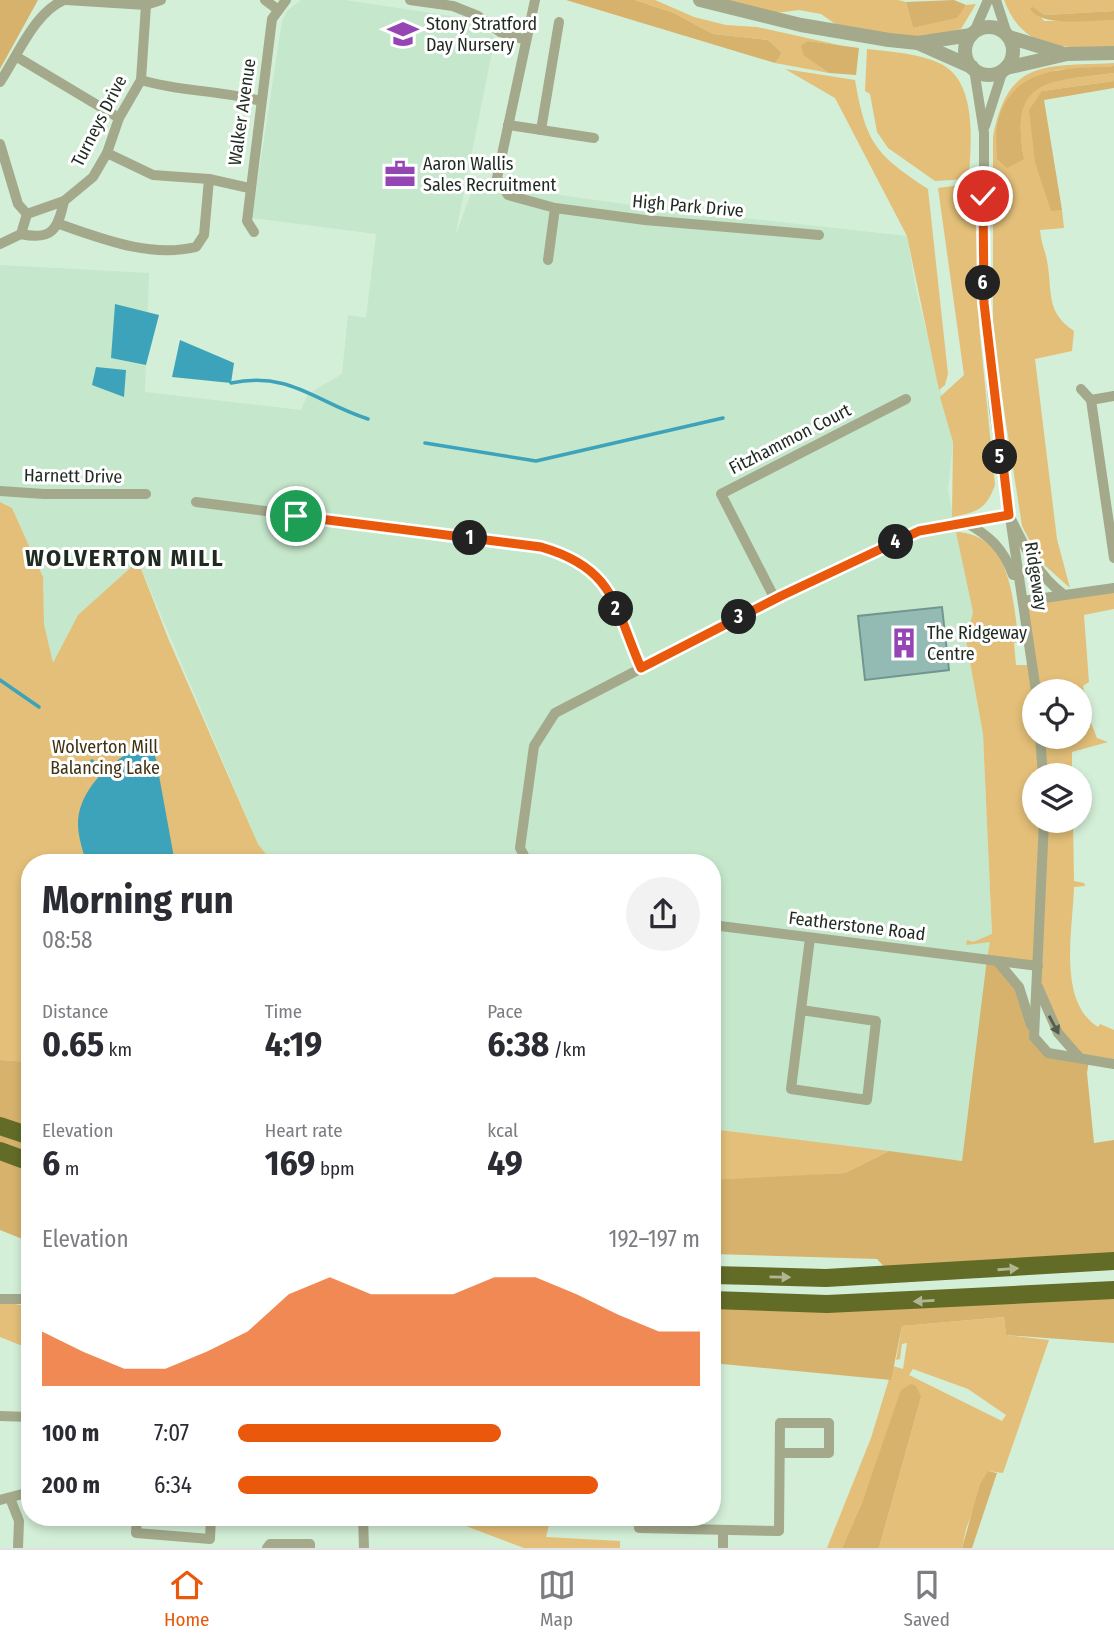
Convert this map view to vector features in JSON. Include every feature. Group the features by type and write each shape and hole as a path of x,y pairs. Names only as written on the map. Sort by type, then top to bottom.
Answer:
{"highway":[{"path":"0,1126 21,1133"},
{"path":"0,1151 21,1159"},
{"path":"721,1275 825,1278 1114,1261"},
{"path":"721,1300 827,1304 1114,1290"}],"street":[{"path":"0,82 41,17 52,5 65,0 146,5 161,0"},
{"path":"265,0 277,9 286,0"},
{"path":"410,0 453,6 478,16 500,32 526,40"},
{"name":"High Park Drive","path":"535,0 496,178 499,186 508,195 555,208 645,220 819,235"},
{"name":"High Park Drive","path":"529,19 542,0"},
{"path":"700,0 847,33 918,43 973,34 987,27 1067,54"},
{"path":"973,68 966,55 988,0"},
{"path":"996,0 1012,57 1004,69"},
{"name":"Turneys Drive","path":"27,214 64,201 93,177 107,153 119,118 141,80 146,5"},
{"name":"Walker Avenue","path":"254,232 247,221 249,188 272,19 277,9"},
{"path":"541,130 559,22"},
{"path":"918,43 988,75 1067,54 1114,52"},
{"path":"17,57 119,118"},
{"name":"Ridgeway","path":"973,68 984,132 984,303 1009,515 1035,679"},
{"name":"Ridgeway","path":"984,132 1004,69"},
{"path":"141,80 167,88 228,93 260,101"},
{"path":"508,125 594,138"},
{"path":"0,144 18,204 27,214 21,234"},
{"path":"107,153 153,174 209,179 249,188"},
{"path":"59,225 122,246 175,252 196,247 204,235 209,179"},
{"path":"0,244 21,234 36,237 50,233 59,225 64,201"},
{"path":"548,260 555,208"},
{"path":"1081,389 1091,400 1114,558"},
{"path":"1091,400 1114,396"},
{"name":"Fitzhammon Court","path":"775,599 721,494 906,399"},
{"name":"Harnett Drive","path":"0,491 146,494"},
{"path":"196,502 541,547 563,553 591,569 605,584 641,668"},
{"path":"523,854 520,848 534,746 555,713 775,599 919,531 1009,515 1031,558 1048,582 1063,594"},
{"path":"965,522 987,534 1006,554 1023,601 1114,588"},
{"path":"1032,1031 1037,985 1044,833"},
{"name":"Featherstone Road","path":"721,926 1038,966"},
{"path":"801,1010 876,1021 866,1100 791,1089 810,938"},
{"path":"998,962 1019,987 1037,1043 1048,1053 1114,1064"},
{"path":"1037,985 1058,1033 1081,1058"},
{"path":"0,1298 21,1299"},
{"path":"0,1416 21,1417"},
{"path":"639,1526 779,1531 780,1423 829,1423 829,1453 780,1453"},
{"path":"5,1499 19,1521 18,1548"},
{"path":"136,1526 136,1533 192,1543 210,1539 211,1526"},
{"path":"363,1526 364,1548"},
{"path":"723,1531 723,1548"},
{"path":"267,1548 270,1544 310,1544 310,1548"}],"shaded area":[{"path":"0,0 38,0 0,69"},
{"path":"301,0 345,0 471,20 495,37 455,237 477,177 560,195 645,207 907,236 916,289 953,442 948,490 973,612 966,640 983,734 992,935 962,1161 721,1130 721,854 266,854 258,844 138,561 78,615 53,664 44,624 43,577 12,508 0,502 0,265 149,273 145,392 301,410 308,394 342,374 348,315 366,318 376,234 252,218 282,21 287,11"},
{"path":"566,0 635,0 674,13 713,34 768,40 782,53 775,63"},
{"path":"954,0 966,5 957,18 913,28 906,2"},
{"path":"1033,7 1045,15 1114,11 1114,20 1055,21 1035,14 1030,8"},
{"path":"808,41 859,48 856,75 829,73 804,56 801,46"},
{"path":"1114,66 1114,73 1070,79 1039,89 1028,98 1022,112 1024,159 1007,168 997,159 998,121 1005,103 1016,89 1029,80 1061,70"},
{"path":"1114,81 1114,88 1044,100 1062,210 1051,211 1035,162 1029,110 1042,91"},
{"path":"987,959 1006,969 1041,1049 1089,1060 1087,1073 1094,1143 1114,1140 1114,1261 893,1276 877,1259 721,1254 721,1180 845,1173 889,1151 962,1161"},
{"path":"0,1060 21,1061 21,1238 0,1230"},
{"path":"1114,1290 1114,1343 1006,1335 1004,1317 902,1326 891,1380 721,1364 721,1300"},
{"path":"911,1384 916,1386 921,1397 879,1548 842,1548 863,1500 901,1390"},
{"path":"988,1471 997,1473 972,1548 962,1548 980,1484"}],"green space":[{"path":"635,0 655,0 694,17 726,25 757,27 843,46 808,41 804,56 829,73 775,63 782,53 768,40 713,34 674,13"},
{"path":"711,0 898,0 906,2 913,28 956,18 966,5 976,4 961,29 920,39 844,30 821,14 799,10 768,14"},
{"path":"1004,0 1114,0 1114,11 1045,15 1033,7 1044,21 1114,20 1114,47 1079,48 1048,44 1023,30 1012,17"},
{"path":"867,49 924,57 953,73 967,99 970,116 969,179 935,181 888,148 877,132 870,94 865,91"},
{"path":"1114,63 1114,66 1056,70 1009,97 1024,159 1022,112 1028,98 1039,88 1053,82 1114,73 1114,81 1042,91 1051,210 1062,210 1064,228 1040,230 1052,303 1059,317 1074,331 1072,351 1035,359 1057,539 1070,588 1041,562 1022,526 993,339 993,137 1000,111 1009,92 1020,79 1050,67"},
{"path":"785,69 855,80 864,119 876,145 896,166 928,189 948,374 945,385 939,390 907,236 835,98"},
{"path":"975,183 979,325 995,485 980,509 952,517 953,442 940,397 964,375 938,188"},
{"name":"Wolverton Mill Balancing Lake","path":"0,502 12,508 43,577 44,624 53,663 78,615 138,561 168,638 258,844 266,854 21,854 21,1061 0,1060"},
{"path":"956,532 974,536 988,544 999,556 1011,589 1014,607 1019,642 1014,643 1016,665 1030,665 1023,601 1114,588 1114,609 1084,615 1089,679 1022,679 1022,749 1083,749 1072,752 1072,763 1022,763 1022,833 1073,833 1074,881 1084,883 1085,886 1074,887 1070,943 1072,982 1085,1015 1098,1027 1100,1024 1114,1030 1114,1064 1081,1058 1048,1014 1038,966 987,959 990,942 966,945 967,940 973,942 992,934 983,734 966,640 973,612"},
{"path":"1092,726 1097,738 1108,742 1092,746"},
{"path":"721,1130 889,1151 845,1173 721,1181"},
{"path":"0,1301 21,1305 21,1345 0,1337"},
{"path":"1004,1317 1006,1335 1049,1340 1003,1473 988,1471 966,1529 962,1548 879,1548 921,1397 863,1500 842,1548 827,1548 871,1438 893,1366 903,1369 907,1343 902,1344 900,1359 896,1360 902,1326","holes":["913,1369 968,1389 1006,1415 1002,1421 909,1375"]},
{"path":"466,1526 549,1526 546,1537 620,1541 620,1548 524,1548"}],"water":[{"path":"115,304 159,315 146,365 111,358"},
{"path":"180,340 234,363 231,383 172,377"},
{"path":"96,367 126,370 124,397 92,385"},
{"path":"143,746 152,748 173,854 84,854 78,824 84,799 99,776"}],"building":[{"name":"The Ridgeway Centre","path":"942,607 949,670 865,680 858,616"}],"waterway":[{"path":"231,383 252,380 287,385 368,419"},
{"path":"425,443 536,461 723,418"},
{"path":"0,680 39,707"},
{"path":"92,761 104,777"}],"place":[{"name":"Stony Stratford Day Nursery","path":"403,34"},
{"name":"Aaron Wallis Sales Recruitment","path":"400,174"},
{"name":"The Ridgeway Centre","path":"904,643"}],"district":[{"name":"WOLVERTON MILL","path":"125,558"}],"route":[{"path":"296,516 541,547 577,559 605,584 641,668 781,596 919,531 1009,515 994,410 984,303 983,196"}]}
